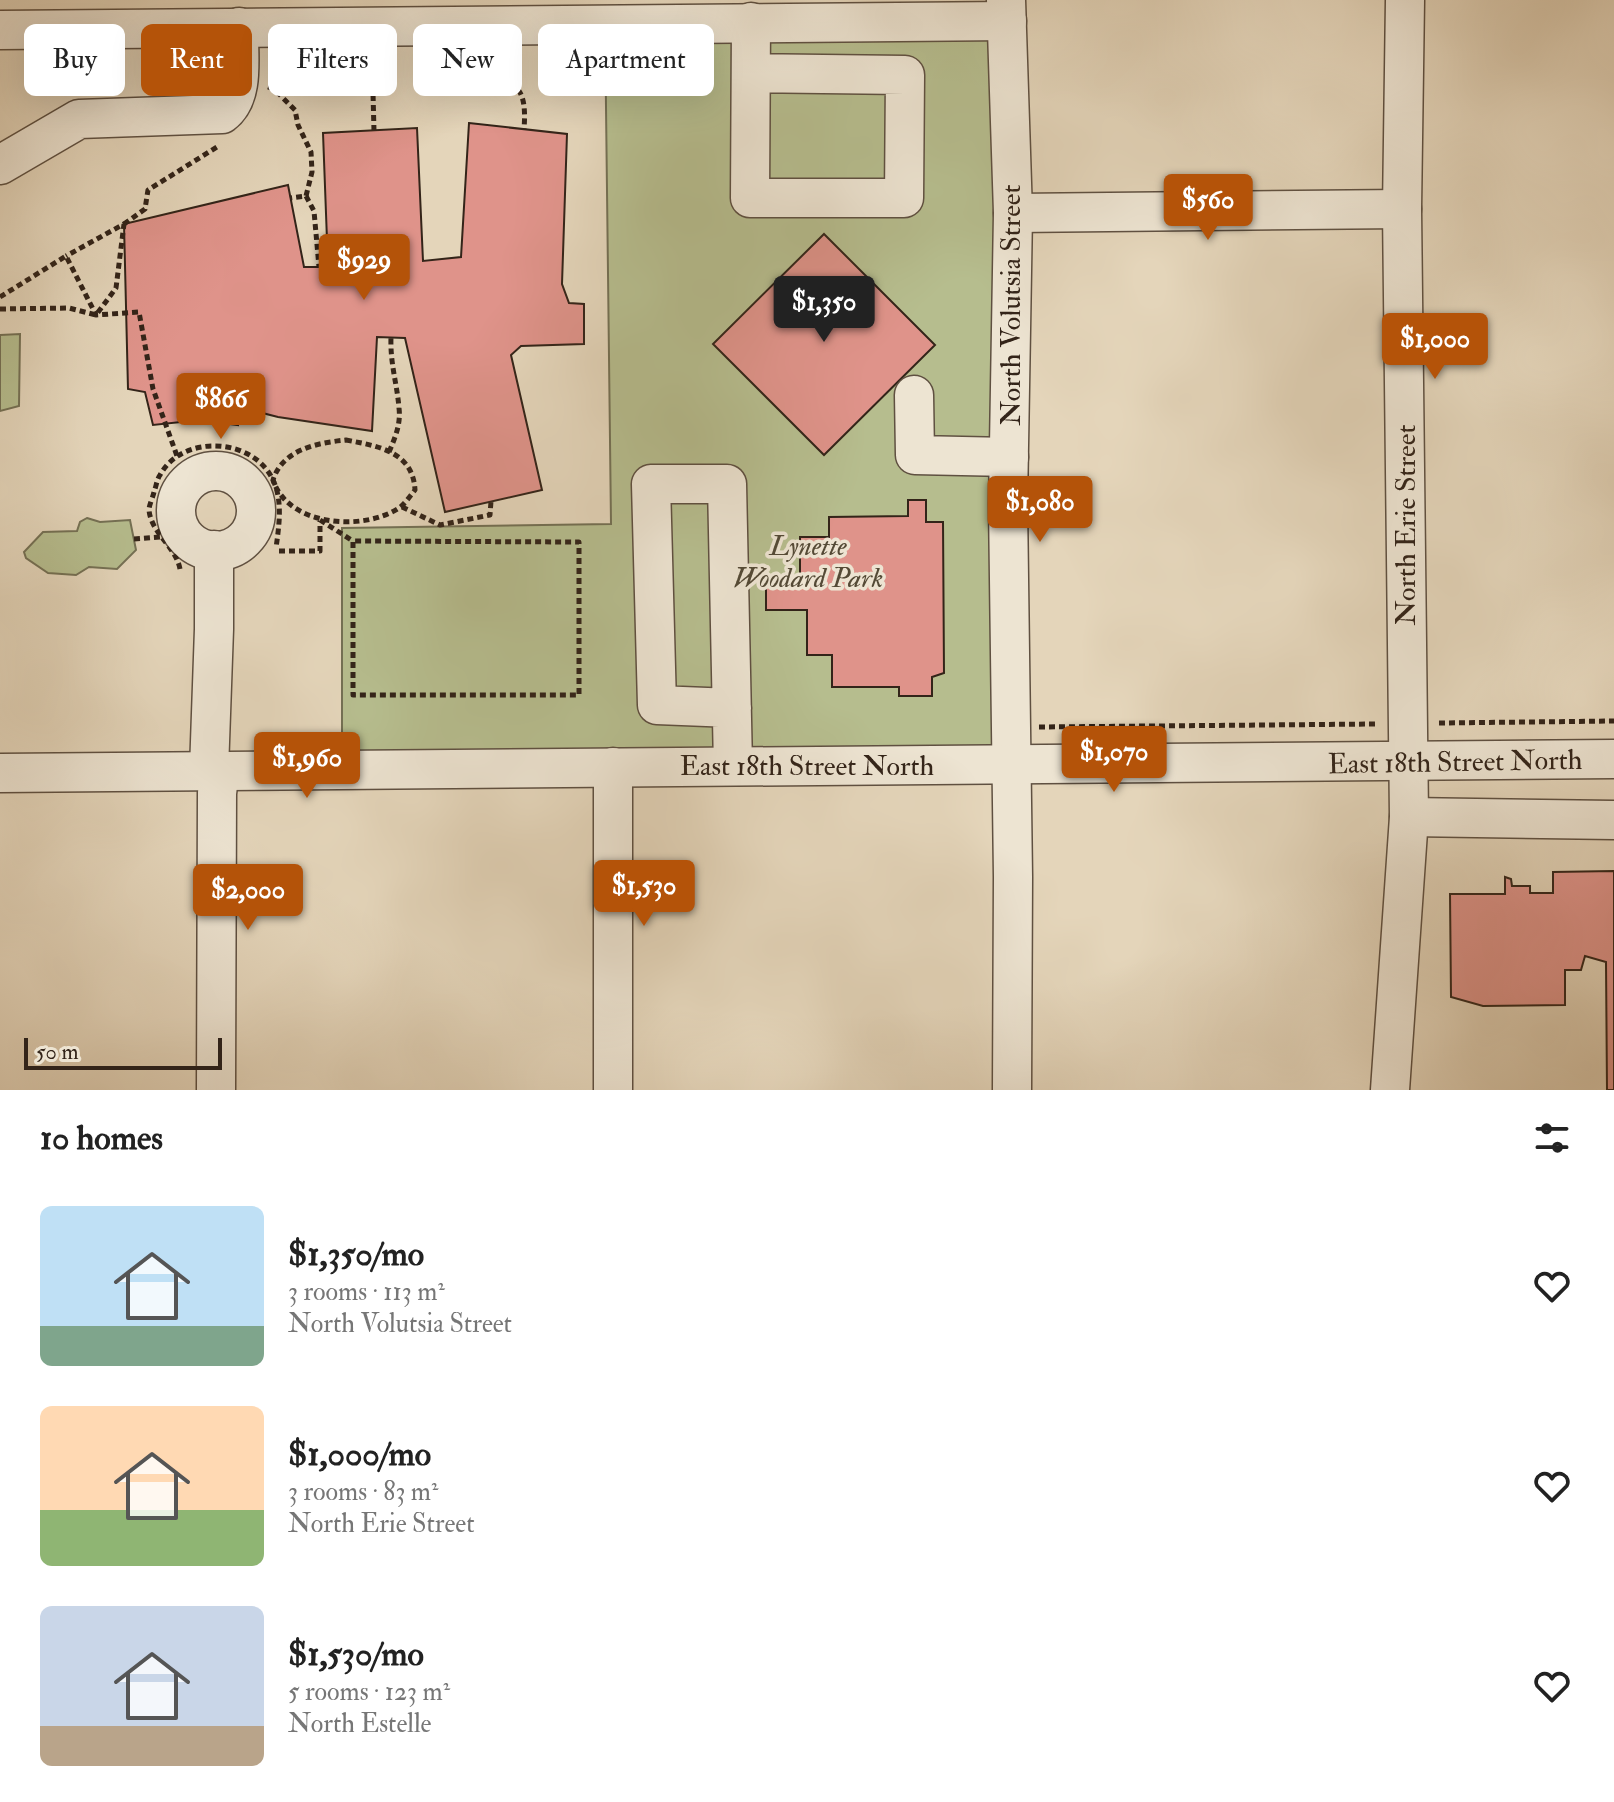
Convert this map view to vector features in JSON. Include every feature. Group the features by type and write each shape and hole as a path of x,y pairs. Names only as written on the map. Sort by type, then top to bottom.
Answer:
{"street":[{"name":"North Erie Street","path":"1390,1090 1409,817 1402,209 1405,0"},
{"path":"0,30 217,18 604,11 751,22 1006,11"},
{"name":"North Volutsia Street","path":"1006,11 1013,213 1009,457 1012,1090"},
{"path":"0,165 79,119 222,114 232,107 238,90 217,18"},
{"path":"751,22 750,198 904,198 905,75 752,73"},
{"path":"1013,213 1402,209"},
{"path":"914,395 915,455 1009,457"},
{"path":"732,708 657,705 651,484 727,484 732,708 733,766"},
{"path":"214,550 216,1090"},
{"name":"East 18th Street North","path":"0,773 733,766 1012,746 1407,761 1614,759"},
{"path":"613,767 613,1090"},
{"path":"1409,817 1614,820"}],"path":[{"path":"258,83 274,89 295,110 298,125 311,152 312,172 306,196 314,211 319,267"},
{"path":"522,94 526,109 524,129"},
{"path":"373,96 374,131"},
{"path":"0,297 124,224 145,209 148,190 228,140"},
{"path":"290,198 306,196"},
{"path":"96,315 116,288 124,224"},
{"path":"66,256 96,315"},
{"path":"0,309 69,308 96,315 139,312 153,389 177,456"},
{"path":"389,452 398,430 399,409 390,357 391,337"},
{"path":"320,519 365,520 402,507 415,490 414,475 402,458 379,447 346,440 321,443 297,451 281,464 273,480 278,494 294,508 320,519 353,541 579,542 579,695 353,695 353,541"},
{"path":"402,507 440,525 490,515 491,501"},
{"path":"279,551 320,551 320,519"},
{"path":"134,539 160,537"},
{"path":"1012,746 1406,723 1614,721"}],"green space":[{"name":"Lynette Woodard Park","path":"1007,21 1012,764 342,768 342,528 611,524 606,96 714,96 714,24 605,23"},
{"path":"20,334 19,406 0,411 0,335"},
{"path":"87,518 100,522 130,520 136,550 117,569 89,567 76,575 48,573 26,558 24,552 43,532 77,531 80,522"}],"building":[{"path":"469,123 567,134 562,284 569,303 584,304 584,344 521,346 511,355 542,490 445,512 405,338 377,337 372,431 278,417 239,407 238,425 200,420 153,425 145,392 128,389 124,224 288,185 304,267 328,267 323,133 417,128 423,261 461,257"},
{"path":"824,234 935,345 824,455 713,344"},
{"path":"908,500 926,500 926,522 943,522 944,673 932,677 932,696 899,696 899,687 832,687 832,655 807,655 807,610 766,610 766,575 800,575 800,537 829,537 829,517 908,516"},
{"path":"1614,871 1614,1090 1607,1090 1606,962 1585,956 1581,970 1565,970 1565,1005 1483,1006 1451,997 1450,894 1505,894 1505,877 1511,879 1512,886 1530,886 1530,893 1553,893 1553,872"}]}
